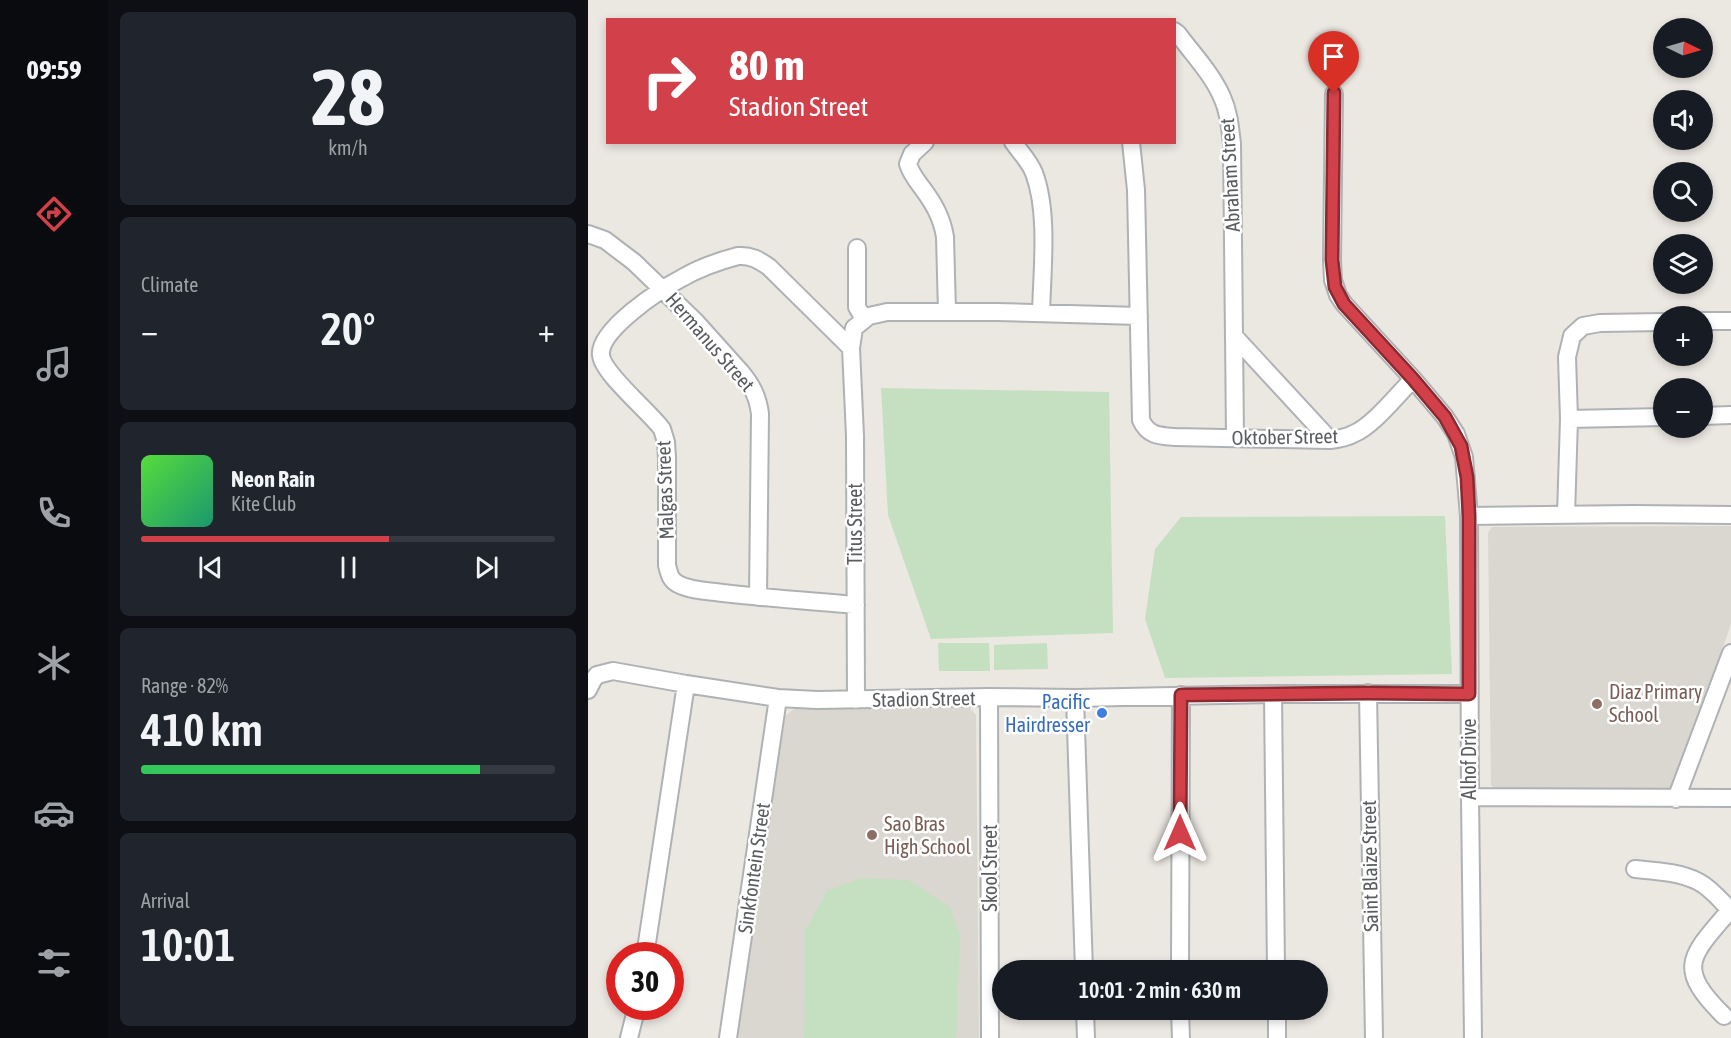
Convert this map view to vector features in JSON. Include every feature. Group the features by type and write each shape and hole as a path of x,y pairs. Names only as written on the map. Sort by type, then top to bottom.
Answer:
{"street":[{"name":"Abraham Street","path":"1176,32 1214,82 1222,96 1230,122 1235,438"},
{"name":"Alhof Drive","path":"1334,93 1332,260 1333,280 1338,295 1445,417 1461,446 1467,477 1473,1038"},
{"path":"923,144 912,154 908,164 939,214 943,226 947,312"},
{"path":"1014,144 1034,171 1040,195 1041,313"},
{"path":"857,248 857,307 864,319 887,312 1139,316 1136,179 1131,144"},
{"name":"Hermanus Street","path":"588,234 605,240 619,249 663,289 749,382 759,404 758,597"},
{"path":"663,289 684,276 727,259 747,255 757,258 851,348"},
{"name":"Malgas Street","path":"663,289 638,307 608,335 603,342 600,354 606,368 662,429 667,458 667,565 671,579 677,584 688,587 758,597"},
{"name":"Oktober Street","path":"1139,316 1141,420 1148,431 1158,435 1330,440 1360,431 1413,379"},
{"name":"Titus Street","path":"856,700 855,436 851,348 854,328 864,319"},
{"path":"1713,321 1731,321"},
{"path":"1566,515 1568,357 1572,336 1583,326 1600,323 1653,322"},
{"path":"1234,336 1330,440"},
{"path":"1713,416 1731,415"},
{"path":"1569,419 1653,417"},
{"path":"1469,516 1731,514"},
{"path":"758,597 856,605"},
{"path":"1676,799 1731,653"},
{"name":"Stadion Street","path":"588,690 597,675 613,671 778,698 856,700 1368,693 1469,694"},
{"path":"647,942 686,684"},
{"name":"Saint Blaize Street","path":"1368,693 1374,1038"},
{"path":"1273,694 1276,960"},
{"path":"1180,960 1181,695"},
{"name":"Skool Street","path":"989,697 990,1038"},
{"name":"Sinkfontein Street","path":"728,1038 778,698"},
{"path":"1075,698 1084,960"},
{"path":"1470,797 1731,798"},
{"path":"1635,869 1678,874 1692,879 1701,883 1731,910 1704,941 1692,965 1693,975 1706,998 1724,1016"},
{"path":"629,1038 634,1020"},
{"path":"1085,1020 1086,1038"},
{"path":"1180,1020 1181,1038"},
{"path":"1277,1020 1277,1038"}],"shaded area":[{"name":"Diaz Primary School","path":"1731,526 1731,624 1675,785 1665,792 1500,794 1491,785 1488,533 1492,527"},
{"name":"Sao Bras High School","path":"969,707 976,715 979,1038 736,1038 785,716 794,709"}],"green space":[{"path":"881,388 1109,392 1113,633 931,639 888,515"},
{"path":"1445,516 1452,674 1165,678 1145,619 1155,549 1181,517"},
{"path":"938,643 989,643 990,671 939,671"},
{"path":"1047,643 1048,669 994,670 994,645"},
{"path":"861,878 908,880 950,907 960,937 956,1038 804,1038 806,929 827,891"}],"place":[{"name":"Diaz Primary School","path":"1597,704"},
{"name":"Pacific Hairdresser","path":"1102,713"},
{"name":"Sao Bras High School","path":"872,835"}],"route":[{"path":"1180,833 1181,695 1469,694 1469,516 1464,457 1456,435 1445,417 1344,304 1335,287 1332,260 1334,93"}]}
